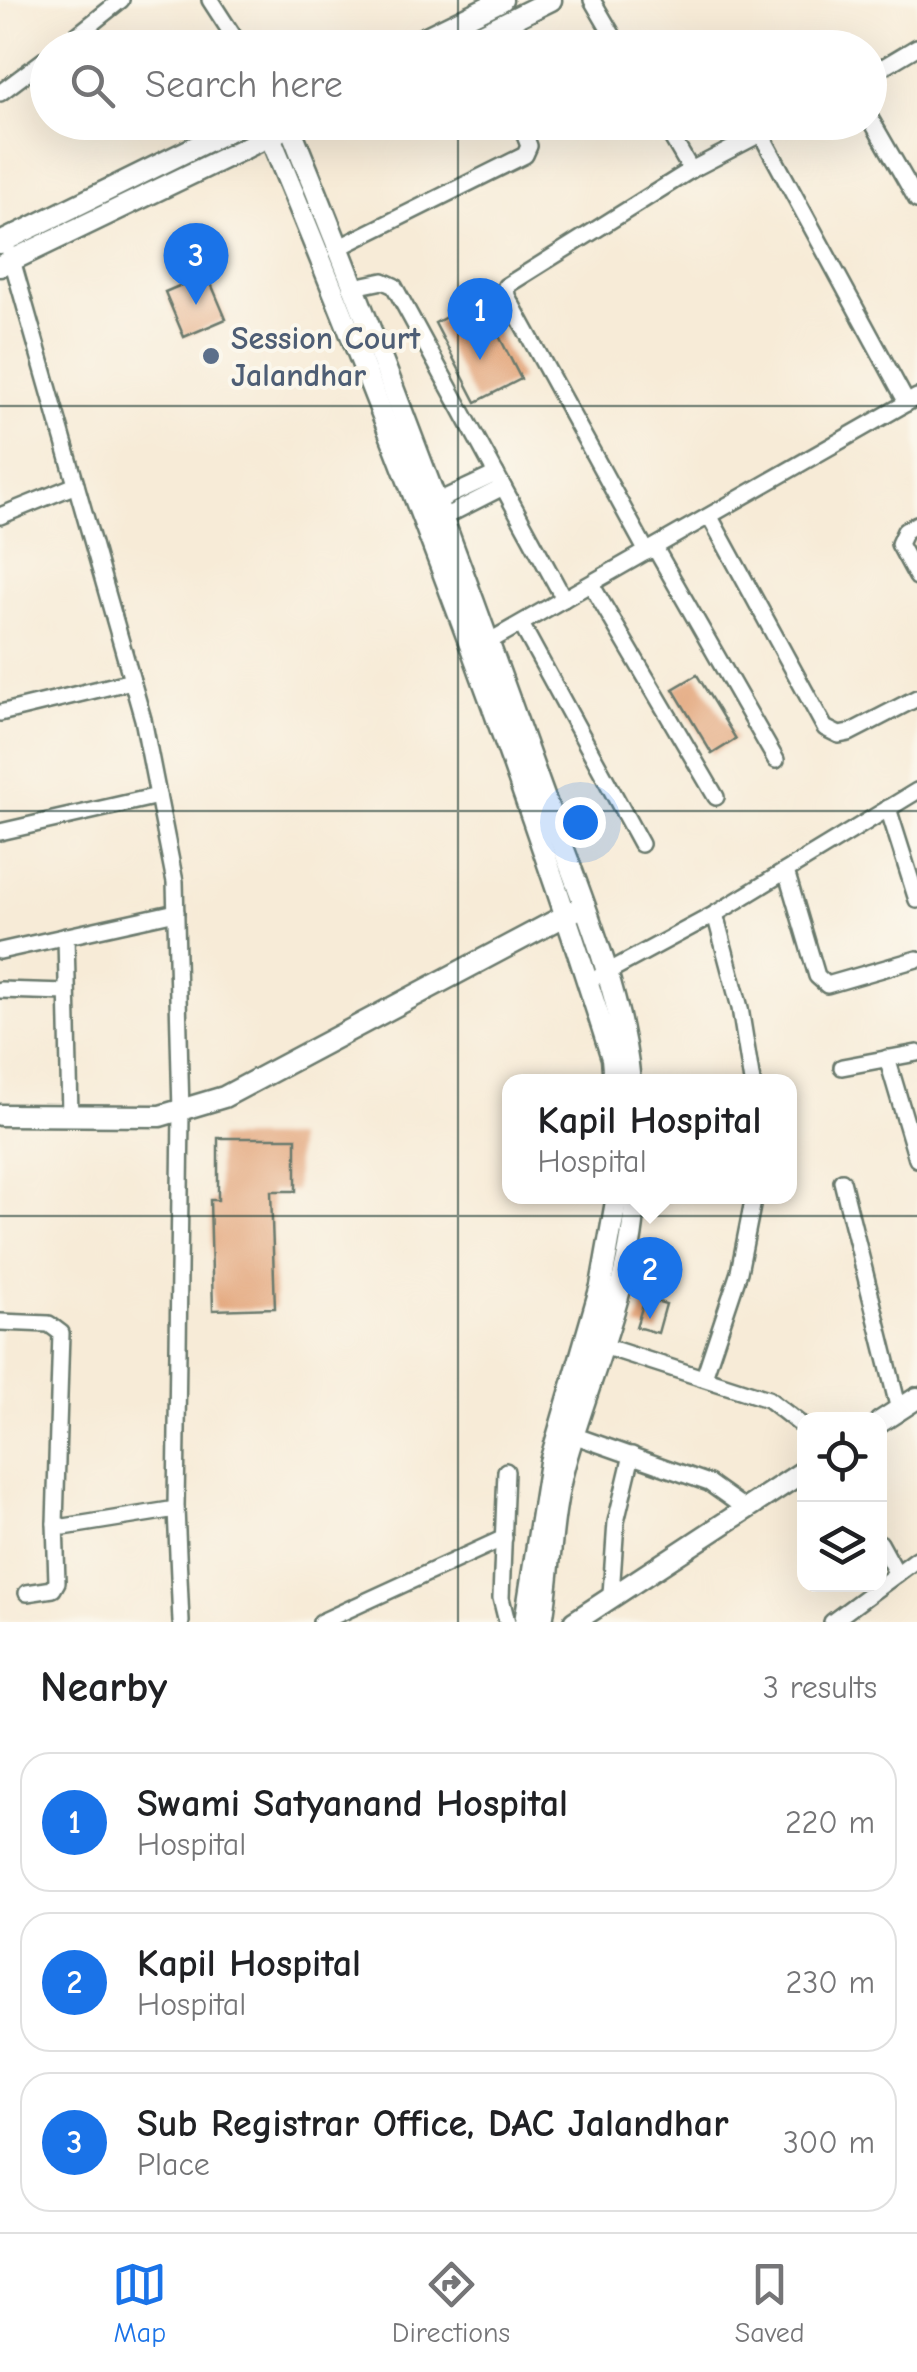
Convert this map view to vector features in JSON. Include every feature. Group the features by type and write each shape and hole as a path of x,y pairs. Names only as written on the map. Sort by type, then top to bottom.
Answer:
{"street":[{"path":"84,30 121,0"},
{"path":"210,0 230,30"},
{"path":"440,30 502,0"},
{"path":"502,30 551,0"},
{"path":"592,0 610,30"},
{"path":"472,14 479,30"},
{"path":"887,65 917,47"},
{"path":"0,93 30,71"},
{"path":"5,252 213,140"},
{"path":"5,252 243,140"},
{"path":"271,140 441,509 480,647"},
{"path":"298,140 354,287 371,358 480,647 596,978 628,1055 629,1074"},
{"path":"338,248 525,155 527,140"},
{"path":"673,140 690,170"},
{"path":"749,140 690,170 510,281 505,292 776,760"},
{"path":"480,647 912,400 764,140"},
{"path":"883,140 917,200"},
{"path":"5,252 132,681 175,882 181,1112 176,1510 181,1622"},
{"path":"354,287 382,281 394,286 564,599"},
{"path":"441,509 499,480"},
{"path":"0,516 76,485"},
{"path":"710,517 825,728 832,734 848,733 917,698"},
{"path":"917,524 905,532 899,544 917,577"},
{"path":"591,584 716,797"},
{"path":"521,624 641,844"},
{"path":"0,714 132,681"},
{"path":"596,978 714,914 917,791"},
{"path":"0,832 158,796"},
{"path":"888,808 917,900"},
{"path":"786,871 818,976 827,985 917,959"},
{"path":"0,1115 181,1112 224,1097 574,911"},
{"path":"0,951 176,912"},
{"path":"714,914 740,1008 751,1074"},
{"path":"66,936 70,1116"},
{"path":"596,978 613,1074"},
{"path":"0,990 68,992"},
{"path":"842,1067 917,1053"},
{"path":"887,1058 917,1159"},
{"path":"842,1181 899,1410"},
{"path":"542,1622 550,1528 593,1343 616,1204"},
{"path":"525,1622 550,1462 620,1278 633,1204"},
{"path":"704,1377 739,1272 752,1204"},
{"path":"0,1322 49,1324 61,1333 54,1523 57,1582 52,1589 27,1593"},
{"path":"593,1343 768,1399 797,1422"},
{"path":"887,1418 917,1398"},
{"path":"573,1436 720,1488 747,1510"},
{"path":"611,1594 616,1522 632,1455"},
{"path":"506,1472 501,1598 507,1622"},
{"path":"574,1622 611,1594 797,1477"},
{"path":"54,1523 64,1527 176,1510"},
{"path":"321,1622 504,1538"},
{"path":"887,1555 898,1574"},
{"path":"832,1622 917,1559"}],"building":[{"path":"207,274 226,319 184,337 165,292"},
{"path":"480,299 521,379 476,402 435,323"},
{"path":"697,675 736,739 712,754 673,689"},
{"path":"218,1138 296,1138 296,1191 271,1191 275,1308 213,1310 210,1200 218,1200"},
{"path":"645,1298 666,1304 658,1333 636,1327"}],"place":[{"name":"Sub Registrar Office, DAC Jalandhar","path":"196,305"},
{"name":"Session Court Jalandhar","path":"211,356"},
{"name":"Swami Satyanand Hospital","path":"480,360"},
{"name":"Kapil Hospital","path":"650,1319"}]}
